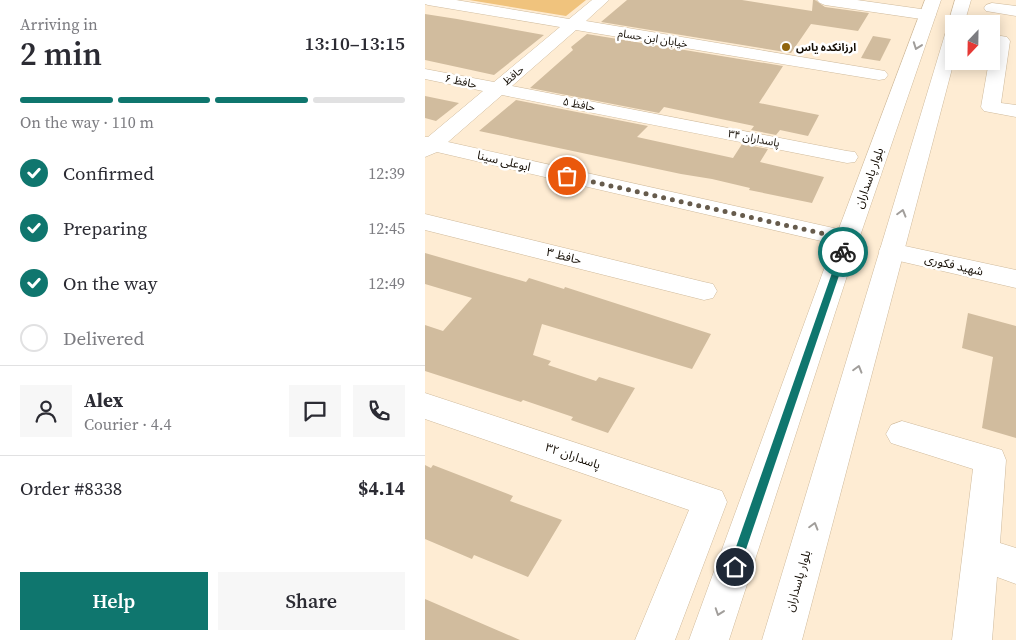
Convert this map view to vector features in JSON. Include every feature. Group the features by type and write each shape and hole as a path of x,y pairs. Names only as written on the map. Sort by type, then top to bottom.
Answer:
{"street":[{"name":"خیابان ابن حسام","path":"428,0 879,75"},
{"name":"حافظ","path":"427,146 601,0"},
{"path":"825,0 930,8"},
{"path":"959,15 963,0"},
{"name":"بلوار پاسداران","path":"709,640 847,239 930,8"},
{"path":"992,8 1016,11"},
{"path":"1003,41 991,107 1016,111"},
{"name":"بلوار پاسداران","path":"782,640 945,63"},
{"name":"حافظ ۶","path":"425,74 497,89"},
{"name":"حافظ ۵","path":"497,89 660,120"},
{"name":"پاسداران ۳۴","path":"660,120 847,157"},
{"name":"ابوعلی سینا","path":"427,146 847,239"},
{"name":"حافظ ۳","path":"425,222 704,291"},
{"name":"شهید فکوری","path":"891,251 1016,279"},
{"name":"پاسداران ۳۲","path":"430,408 710,502 655,640"},
{"path":"902,434 989,460 972,640"},
{"path":"981,554 1016,566"}],"shaded area":[{"path":"469,0 586,0 566,16"}],"building":[{"path":"627,0 742,0 812,11 813,0 815,0 825,7 869,13 858,31 811,24 791,53 601,22"},
{"path":"425,14 544,35 494,75 425,60"},
{"path":"587,34 783,66 759,103 819,115 808,136 780,130 776,135 751,130 754,126 664,107 659,113 530,88 573,50 571,47"},
{"path":"873,36 891,39 880,61 861,58"},
{"path":"425,96 459,103 436,121 425,118"},
{"path":"516,100 648,126 637,137 733,158 742,144 768,149 760,162 824,177 812,203 749,190 750,188 712,179 479,131"},
{"path":"425,253 526,282 529,278 564,289 565,287 711,334 692,369 542,324 533,355 551,361 548,365 596,381 599,377 635,388 608,433 571,420 573,417 523,400 521,402 425,371 425,325 443,331 472,298 425,284"},
{"path":"968,313 1016,326 1016,438 982,428 993,357 962,348"},
{"path":"425,465 431,468 433,465 513,496 510,501 562,520 528,577 474,555 472,559 425,539"},
{"path":"425,599 520,640 425,640"}],"way so far":[{"path":"567,176 847,239 843,252"}],"place":[{"name":"ارزانکده یاس","path":"786,47"}],"route":[{"path":"735,567 843,252"}]}
